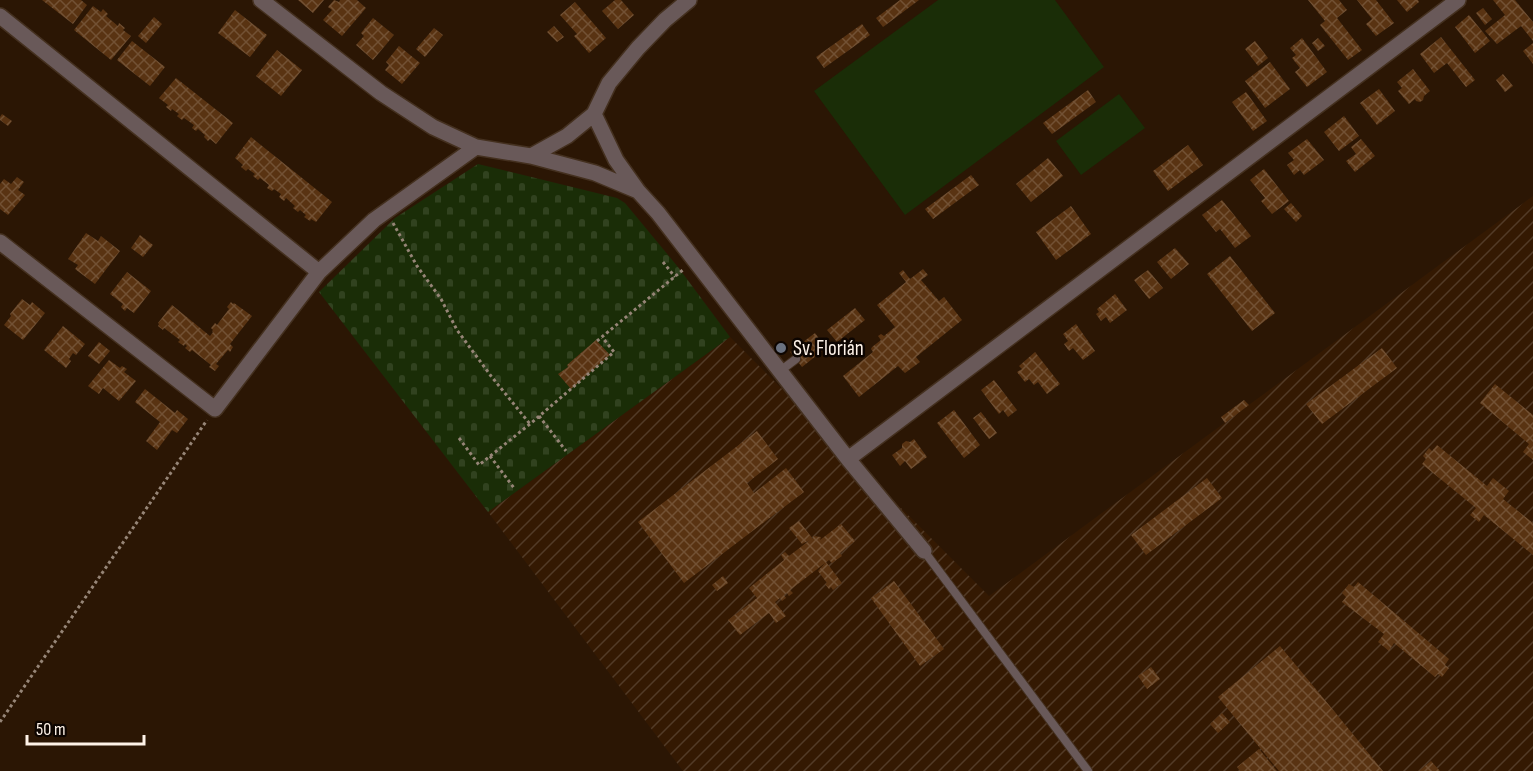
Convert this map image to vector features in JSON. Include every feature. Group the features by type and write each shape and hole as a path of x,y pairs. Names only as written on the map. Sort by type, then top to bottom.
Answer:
{"street":[{"path":"261,0 381,93 433,127 476,147 531,156 595,173 638,191"},
{"path":"531,156 567,136 594,114 609,83 638,48 665,20 689,0"},
{"path":"848,459 1458,0"},
{"path":"0,16 319,272"},
{"path":"594,114 616,160 638,191 658,213 848,459 924,551"},
{"path":"0,242 215,409 319,272 375,220 476,147"}],"lane":[{"path":"780,371 796,359"},
{"path":"924,551 1088,771"}],"path":[{"path":"384,213 392,221 417,266 441,299 457,330 530,424"},
{"path":"597,341 694,260"},
{"path":"663,262 675,276"},
{"path":"459,438 479,465 614,352 602,337"},
{"path":"0,722 215,409"},
{"path":"539,416 566,451"},
{"path":"490,456 514,488"}],"shaded area":[{"path":"1533,196 1533,771 683,771 488,512 730,337 989,596"}],"green space":[{"path":"938,0 1055,0 1104,67 905,215 814,91"},
{"path":"1119,94 1145,128 1081,175 1056,141"},
{"path":"478,164 617,198 625,203 678,267 730,337 488,512 319,292 395,218"}],"building":[{"path":"42,0 81,0 87,5 73,24"},
{"path":"298,0 324,0 313,13"},
{"path":"334,0 339,2 340,0 357,0 366,8 342,36 323,20 332,10 328,7"},
{"path":"615,0 621,0 634,15 618,29 602,11"},
{"path":"900,0 919,0 883,27 876,18"},
{"path":"1308,0 1339,0 1347,10 1337,18 1362,50 1348,60 1320,25 1325,21"},
{"path":"1357,0 1376,0 1394,23 1376,36 1366,24 1372,19"},
{"path":"1397,0 1418,0 1419,2 1407,12"},
{"path":"1493,0 1515,0 1533,22 1533,41 1521,26 1497,44 1485,31 1505,15"},
{"path":"575,2 606,38 589,53 574,36 577,34 560,15"},
{"path":"93,6 101,12 103,9 108,14 106,16 118,26 119,23 125,28 123,30 131,36 111,60 74,30"},
{"path":"1483,8 1492,19 1485,25 1476,13"},
{"path":"235,10 267,35 250,57 218,33"},
{"path":"1469,15 1490,41 1475,53 1455,27"},
{"path":"154,17 162,24 146,43 138,36"},
{"path":"373,18 394,35 373,60 356,45 364,36 361,33"},
{"path":"862,24 870,35 824,68 816,57"},
{"path":"554,26 564,37 557,42 547,32"},
{"path":"434,28 443,35 425,57 416,49"},
{"path":"1441,37 1475,80 1466,87 1447,63 1434,73 1420,54"},
{"path":"1302,38 1327,72 1307,87 1295,72 1300,68 1292,58 1296,55 1290,48"},
{"path":"1318,38 1325,46 1318,51 1312,43"},
{"path":"132,41 165,67 150,86 117,60"},
{"path":"1255,41 1268,58 1258,66 1245,49"},
{"path":"1533,43 1533,64 1523,51"},
{"path":"399,46 420,63 402,84 385,70 389,65 386,62"},
{"path":"277,50 302,70 281,96 256,76"},
{"path":"1270,62 1290,89 1265,108 1245,81"},
{"path":"1413,69 1430,91 1420,102 1415,99 1409,104 1398,91 1402,88 1397,82"},
{"path":"1503,74 1513,86 1505,92 1496,80"},
{"path":"176,78 233,123 216,144 210,139 208,141 198,129 196,131 192,128 194,125 177,116 179,114 166,107 168,105 159,98"},
{"path":"1379,89 1395,111 1377,125 1360,103"},
{"path":"1088,90 1096,102 1052,134 1043,123"},
{"path":"1246,92 1267,121 1253,131 1232,102"},
{"path":"2,114 12,121 8,126 0,120"},
{"path":"1344,116 1359,136 1339,151 1324,132"},
{"path":"251,137 332,202 316,222 304,217 306,215 293,208 295,206 286,198 284,201 279,197 281,194 274,189 272,191 267,188 269,185 260,178 258,180 253,176 255,174 248,169 246,171 241,167 243,165 235,158"},
{"path":"1307,139 1324,160 1304,175 1300,170 1294,175 1287,165 1294,160 1288,153"},
{"path":"1361,139 1375,156 1355,172 1346,161 1356,154 1351,147"},
{"path":"1188,145 1203,165 1168,191 1153,171"},
{"path":"1048,158 1063,176 1031,202 1016,184"},
{"path":"1264,169 1289,201 1272,214 1261,201 1265,198 1250,180"},
{"path":"971,175 979,185 933,219 925,209"},
{"path":"17,177 24,182 18,190 25,195 8,215 0,209 0,184 4,179 11,184"},
{"path":"1222,200 1251,236 1235,248 1220,229 1216,232 1202,215"},
{"path":"1291,203 1302,216 1296,222 1284,209"},
{"path":"1071,206 1091,234 1056,260 1036,232"},
{"path":"86,233 98,241 101,236 120,251 95,284 75,269 78,265 68,259"},
{"path":"140,235 153,245 143,257 131,248"},
{"path":"1175,248 1189,264 1171,279 1157,262"},
{"path":"1230,256 1275,313 1252,331 1207,274"},
{"path":"923,269 928,275 921,280 939,301 944,297 962,320 916,357 920,362 905,373 898,366 859,397 843,376 873,352 872,347 881,340 878,336 881,334 884,336 895,327 877,305 906,282 899,273 903,270 910,279"},
{"path":"1148,270 1163,288 1149,299 1134,280"},
{"path":"127,272 151,291 134,313 127,308 125,311 121,307 123,304 110,294"},
{"path":"1115,294 1127,310 1110,323 1106,317 1101,321 1096,314 1099,312 1097,309"},
{"path":"22,299 30,305 32,302 45,313 23,340 4,325"},
{"path":"231,302 252,316 230,344 233,347 230,352 228,350 216,364 219,366 215,371 192,350 190,352 185,348 187,346 185,344 184,346 178,342 180,340 158,326 172,305 210,336 213,332 211,328 215,323 217,325 229,309 227,307"},
{"path":"855,308 865,320 837,342 827,330"},
{"path":"1076,324 1095,351 1083,360 1073,348 1069,351 1064,344 1068,341 1063,334"},
{"path":"63,326 85,344 76,355 73,353 66,368 44,350"},
{"path":"815,333 826,348 802,367 790,352"},
{"path":"596,340 610,355 571,389 558,374"},
{"path":"99,342 110,351 99,364 88,356"},
{"path":"1382,348 1397,368 1322,424 1306,404"},
{"path":"1035,352 1060,384 1047,394 1038,382 1034,385 1029,379 1025,382 1017,372 1022,369 1019,366"},
{"path":"109,360 120,368 122,366 127,369 124,372 136,381 119,401 103,388 99,394 88,386"},
{"path":"994,380 1017,410 1008,417 1003,410 999,414 981,390"},
{"path":"1495,384 1533,415 1533,460 1523,452 1529,444 1480,403"},
{"path":"145,389 175,413 177,410 188,419 177,433 172,430 157,450 146,441 160,422 135,402"},
{"path":"1244,400 1249,405 1225,423 1221,417"},
{"path":"954,410 980,445 964,458 937,423"},
{"path":"981,412 997,433 989,439 973,418"},
{"path":"757,431 778,459 747,483 754,493 786,468 804,492 684,583 638,522"},
{"path":"914,439 927,457 911,469 905,461 900,466 892,455 902,448 902,444 906,441 910,442"},
{"path":"1437,445 1487,486 1493,478 1509,491 1503,499 1533,523 1533,555 1484,515 1479,522 1470,515 1476,508 1422,464 1426,459 1423,456 1429,448 1432,451"},
{"path":"1207,478 1222,498 1146,555 1131,535"},
{"path":"799,521 813,539 813,536 821,537 820,540 841,524 855,541 840,553 842,556 832,563 829,560 790,590 793,593 789,596 787,593 784,595 786,598 782,601 780,598 775,602 786,616 776,623 769,613 740,635 728,620 757,598 749,588 784,560 781,555 785,552 789,556 810,540 802,544 789,528"},
{"path":"826,562 842,583 833,590 825,584 827,583 818,571"},
{"path":"723,576 728,583 717,591 712,585"},
{"path":"894,581 944,649 920,666 871,598"},
{"path":"1358,582 1449,659 1445,665 1449,668 1442,677 1438,674 1435,677 1394,643 1389,651 1378,642 1384,634 1342,602 1346,597 1342,593 1349,584 1354,587"},
{"path":"1280,646 1383,771 1279,771 1218,697"},
{"path":"1151,667 1160,679 1147,689 1138,676"},
{"path":"1222,713 1230,722 1218,733 1210,724"},
{"path":"1259,749 1277,771 1240,771 1237,767"},
{"path":"1431,761 1440,771 1419,771"}],"place":[{"name":"Sv. Florián","path":"781,348"}]}
